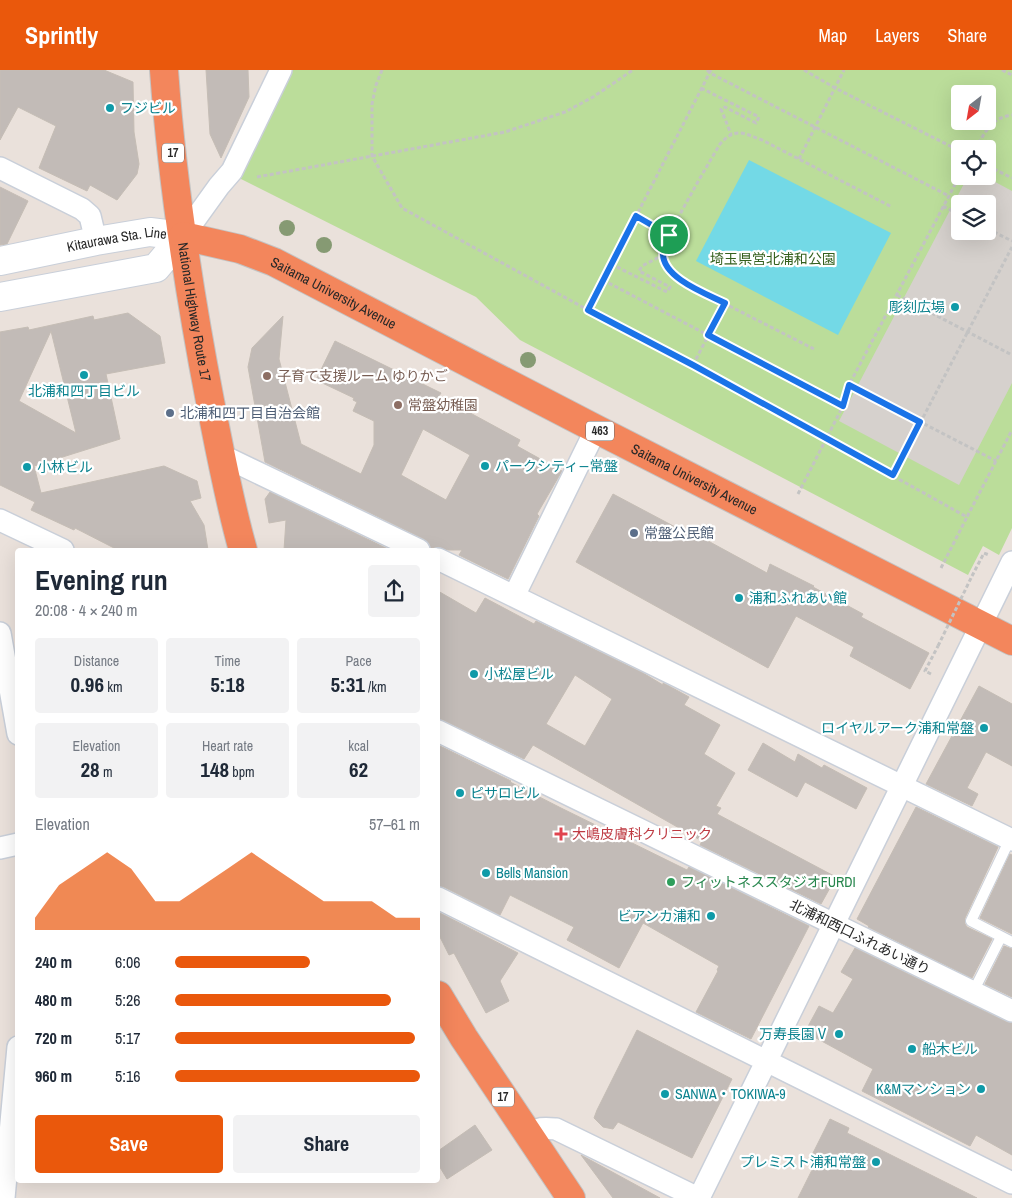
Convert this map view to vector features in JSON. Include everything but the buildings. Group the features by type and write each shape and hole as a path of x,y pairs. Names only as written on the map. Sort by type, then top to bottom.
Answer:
{"highway":[{"name":"National Highway Route 17","path":"164,70 183,236 199,345 221,455 242,548"},
{"name":"Saitama University Avenue","path":"183,236 240,249 274,262 1012,641"},
{"name":"17","path":"440,998 464,1038 571,1198"}],"main road":[{"name":"Kitaurawa Sta. Line","path":"0,261 150,232 183,236"},
{"name":"Kitaurawa Sta. Line","path":"0,297 156,268 183,236"}],"street":[{"path":"183,236 232,171 281,70"},
{"path":"0,168 82,209 90,216 96,241"},
{"path":"514,596 596,429"},
{"path":"221,455 415,548"},
{"path":"0,520 59,548"},
{"path":"440,560 1011,840"},
{"path":"529,1135 536,1130 544,1128 556,1129 699,1198 1012,562"},
{"path":"0,633 15,717"},
{"name":"北浦和西口ふれあい通り","path":"440,732 1012,1011"},
{"path":"0,848 15,845"},
{"path":"440,899 1012,1183"},
{"path":"4,1198 15,1079"}],"lane":[{"path":"1011,840 971,921 1012,942"},
{"path":"973,992 1001,937"}],"path":[{"path":"382,70 376,85 372,104 372,156 402,208 693,365 967,517"},
{"path":"250,180 258,176 505,132 557,115 593,97 632,70"},
{"path":"804,70 835,88 951,146"},
{"path":"799,159 844,70"},
{"path":"1002,70 1012,75"},
{"path":"588,310 709,71 815,128 949,196"},
{"path":"701,88 759,117 756,123 725,107 721,109 731,134"},
{"path":"980,140 992,122 1002,116 1012,115"},
{"path":"814,349 676,277 665,264 662,252 669,235 720,144 728,135 739,131 799,159 892,207"},
{"path":"996,170 1012,178"},
{"path":"798,494 843,406 849,385 955,185"},
{"path":"943,206 951,210"},
{"path":"636,216 669,235"},
{"path":"996,232 1012,241"},
{"path":"893,475 1012,247"},
{"path":"611,264 667,292 670,287 639,271 642,266 663,255"},
{"path":"603,280 843,406"},
{"path":"897,295 1012,355"},
{"path":"693,365 725,303"},
{"path":"849,385 996,461"},
{"path":"941,568 1012,430"},
{"path":"938,646 972,576"}],"green space":[{"name":"埼玉県営北浦和公園","path":"287,70 1012,70 1012,528 999,555 983,546 968,575 520,340 476,297 235,176"}],"shaded area":[{"name":"彫刻広場","path":"996,182 1012,191 1012,383 959,485 839,421 951,208 951,240 996,240 996,195 958,195 963,185 996,185"}],"water":[{"path":"749,160 891,233 838,335 696,261"}],"place":[{"name":"フジビル","path":"110,108"},
{"name":"彫刻広場","path":"955,307"},
{"name":"北浦和四丁目ビル","path":"84,375"},
{"name":"子育て支援ルーム ゆりかご","path":"267,376"},
{"name":"常盤幼稚園","path":"398,405"},
{"name":"北浦和四丁目自治会館","path":"170,413"},
{"name":"パークシティ―常盤","path":"485,466"},
{"name":"小林ビル","path":"27,467"},
{"name":"常盤公民館","path":"634,533"},
{"name":"浦和ふれあい館","path":"739,598"},
{"name":"小松屋ビル","path":"474,674"},
{"name":"ロイヤルアーク浦和常盤","path":"984,728"},
{"name":"ピサロビル","path":"460,793"},
{"name":"大嶋皮膚科クリニック","path":"561,834"},
{"name":"Bells Mansion","path":"486,873"},
{"name":"フィットネススタジオFURDI","path":"671,882"},
{"name":"ビアンカ浦和","path":"711,916"},
{"name":"万寿長園Ⅴ","path":"839,1034"},
{"name":"船木ビル","path":"912,1049"},
{"name":"K&Mマンション","path":"981,1089"},
{"name":"SANWA・TOKIWA-9","path":"665,1094"},
{"name":"プレミスト浦和常盤","path":"876,1162"}],"route":[{"path":"636,216 669,235 662,252 665,264 676,277 725,303 708,335 843,406 849,385 920,422 893,475 693,365 588,310 636,216"}]}
